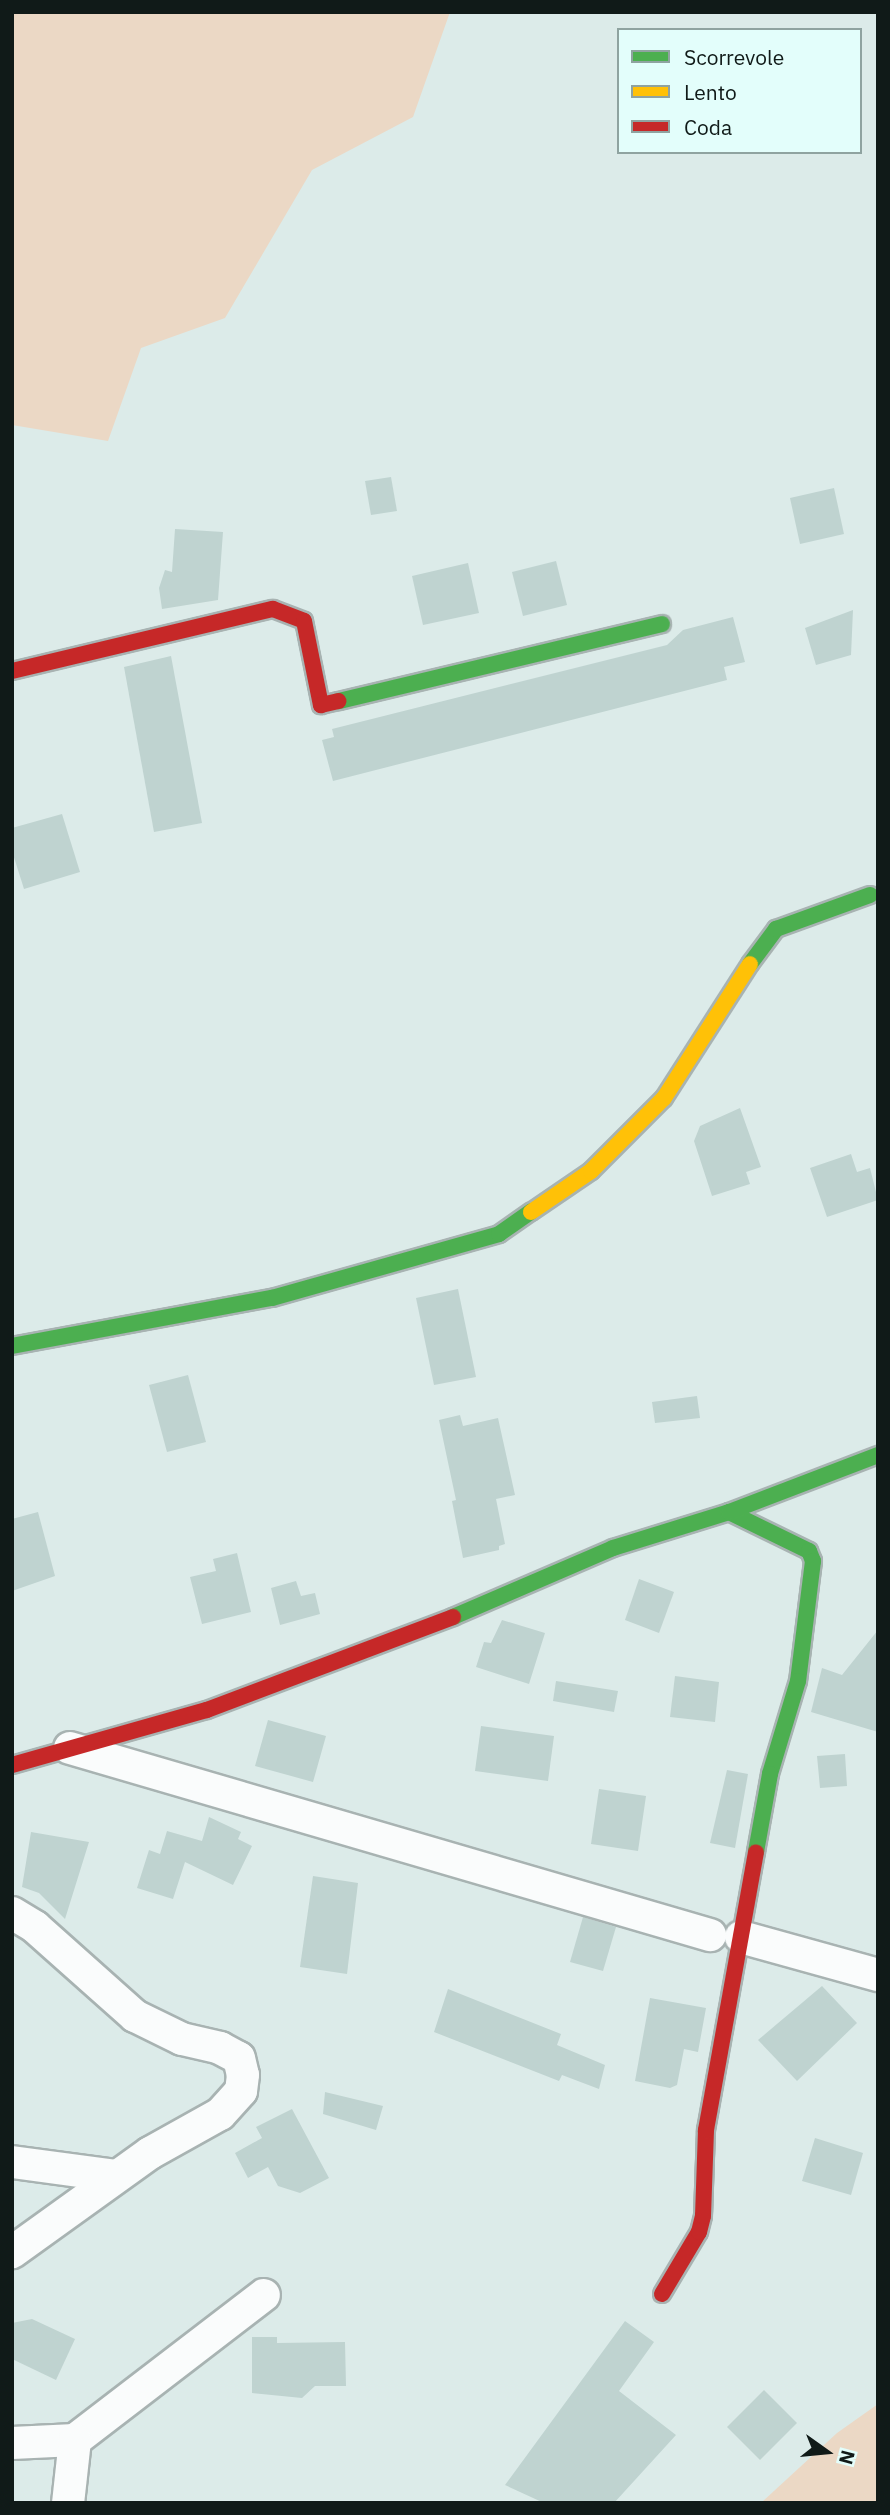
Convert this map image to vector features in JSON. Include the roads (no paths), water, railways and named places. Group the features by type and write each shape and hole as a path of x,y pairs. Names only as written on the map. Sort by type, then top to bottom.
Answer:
{"street":[{"path":"12,671 273,609 292,613 304,621 321,705 662,624"},
{"path":"12,1346 272,1298 499,1234 591,1171 664,1098 730,990 776,929 870,895"},
{"path":"12,1765 207,1710 465,1612 613,1548 729,1512 878,1455"},
{"path":"662,2294 699,2232 703,2216 706,2130 726,1936 798,1681 813,1561 809,1551 729,1512"},
{"path":"70,1748 726,1936 878,1975"},
{"path":"12,1913 35,1927 135,2016 181,2039 220,2048 239,2058 240,2091 220,2114 115,2176 12,2252"},
{"path":"12,2162 115,2176"},
{"path":"12,2443 75,2440 264,2294"},
{"path":"68,2503 75,2440"}]}
